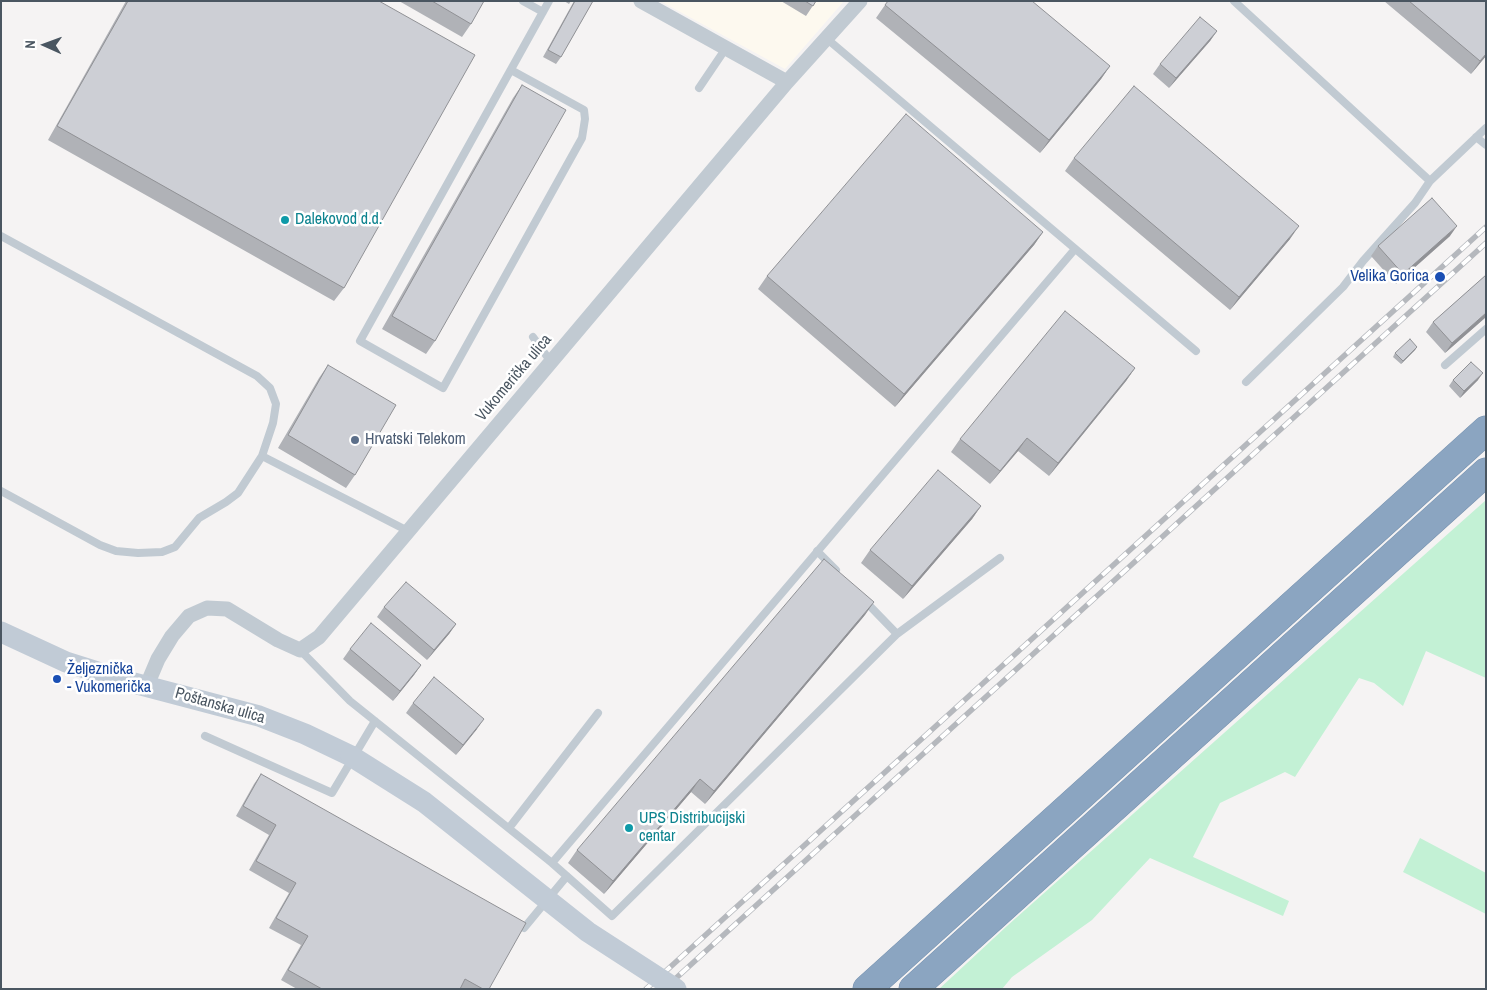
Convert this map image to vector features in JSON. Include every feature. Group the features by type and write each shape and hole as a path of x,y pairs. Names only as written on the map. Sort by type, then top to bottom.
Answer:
{"highway":[{"path":"867,989 1486,430"},
{"path":"914,989 1486,472"}],"main road":[{"name":"Poštanska ulica","path":"1,632 66,662 126,681 259,716 305,734 351,756 424,802 588,932 676,989"}],"street":[{"path":"641,1 787,82"},
{"name":"Vukomerička ulica","path":"300,650 318,637 787,82 860,1"},
{"path":"147,685 158,659 172,636 189,616 207,608 227,609 278,640 300,650"}],"lane":[{"path":"523,1 543,12"},
{"path":"511,70 584,110 585,119 582,138 443,388 360,342 549,1"},
{"path":"1234,1 1430,181"},
{"path":"826,38 1196,350"},
{"path":"699,88 726,48"},
{"path":"1246,382 1343,287 1363,261 1415,203 1430,181 1486,128"},
{"path":"1476,137 1486,145"},
{"path":"1,236 257,376 270,388 276,404 273,423 262,456 238,493 199,518 175,547 162,552 138,553 116,551 100,545 1,491"},
{"path":"552,863 1075,249"},
{"path":"1445,365 1486,329"},
{"path":"533,337 551,362"},
{"path":"262,456 408,531"},
{"path":"818,551 844,579"},
{"path":"300,650 350,701 552,863 612,916 897,634 1000,558"},
{"path":"857,593 897,634"},
{"path":"509,828 598,714"},
{"path":"205,736 332,793 375,721"},
{"path":"524,928 567,876"}],"shaded area":[{"path":"660,1 844,1 785,69"}],"green space":[{"path":"1486,500 1486,678 1426,651 1403,706 1374,683 1359,678 1295,777 1285,772 1220,803 1193,857 1289,901 1283,916 1150,858 1092,920 1012,977 1002,989 939,989 1007,926"},
{"path":"1420,838 1486,873 1486,914 1403,872"}],"building":[{"name":"Dalekovod d.d.","path":"128,1 379,1 475,55 344,288 57,126"},
{"path":"432,1 484,1 471,24"},
{"path":"575,1 593,1 561,57 548,50"},
{"path":"805,1 816,1 813,6"},
{"path":"888,1 1032,1 1110,66 1049,140 885,5"},
{"path":"1409,1 1486,1 1486,54 1480,61"},
{"path":"1200,17 1217,31 1176,78 1160,64"},
{"path":"522,85 566,110 435,341 392,316"},
{"path":"1134,86 1299,226 1239,297 1074,158"},
{"path":"906,114 1043,232 904,394 767,276"},
{"path":"1432,198 1457,226 1403,274 1378,246"},
{"path":"1486,275 1486,313 1452,343 1433,322"},
{"path":"1065,311 1135,368 1058,463 1027,438 1000,471 960,439"},
{"path":"1410,339 1417,347 1403,361 1395,353"},
{"path":"1471,362 1483,373 1464,391 1453,380"},
{"path":"328,365 396,405 355,475 288,435"},
{"path":"938,470 981,506 912,586 870,550"},
{"path":"824,559 874,602 714,791 700,779 613,881 577,850"},
{"path":"406,582 456,624 434,650 384,607"},
{"path":"371,623 421,665 400,691 350,649"},
{"path":"434,677 484,719 463,745 413,703"},
{"path":"261,774 526,923 489,989 483,989 465,979 460,989 322,989 288,970 308,936 276,918 296,883 256,861 276,825 243,806"}],"railway":[{"path":"646,989 1486,227"},
{"path":"664,989 1486,243"}],"place":[{"name":"Dalekovod d.d.","path":"285,220"},
{"name":"Velika Gorica","path":"1440,277"},
{"name":"Hrvatski Telekom","path":"355,440"},
{"name":"Željeznička - Vukomerička","path":"57,679"},
{"name":"UPS Distribucijski centar","path":"629,828"}]}
